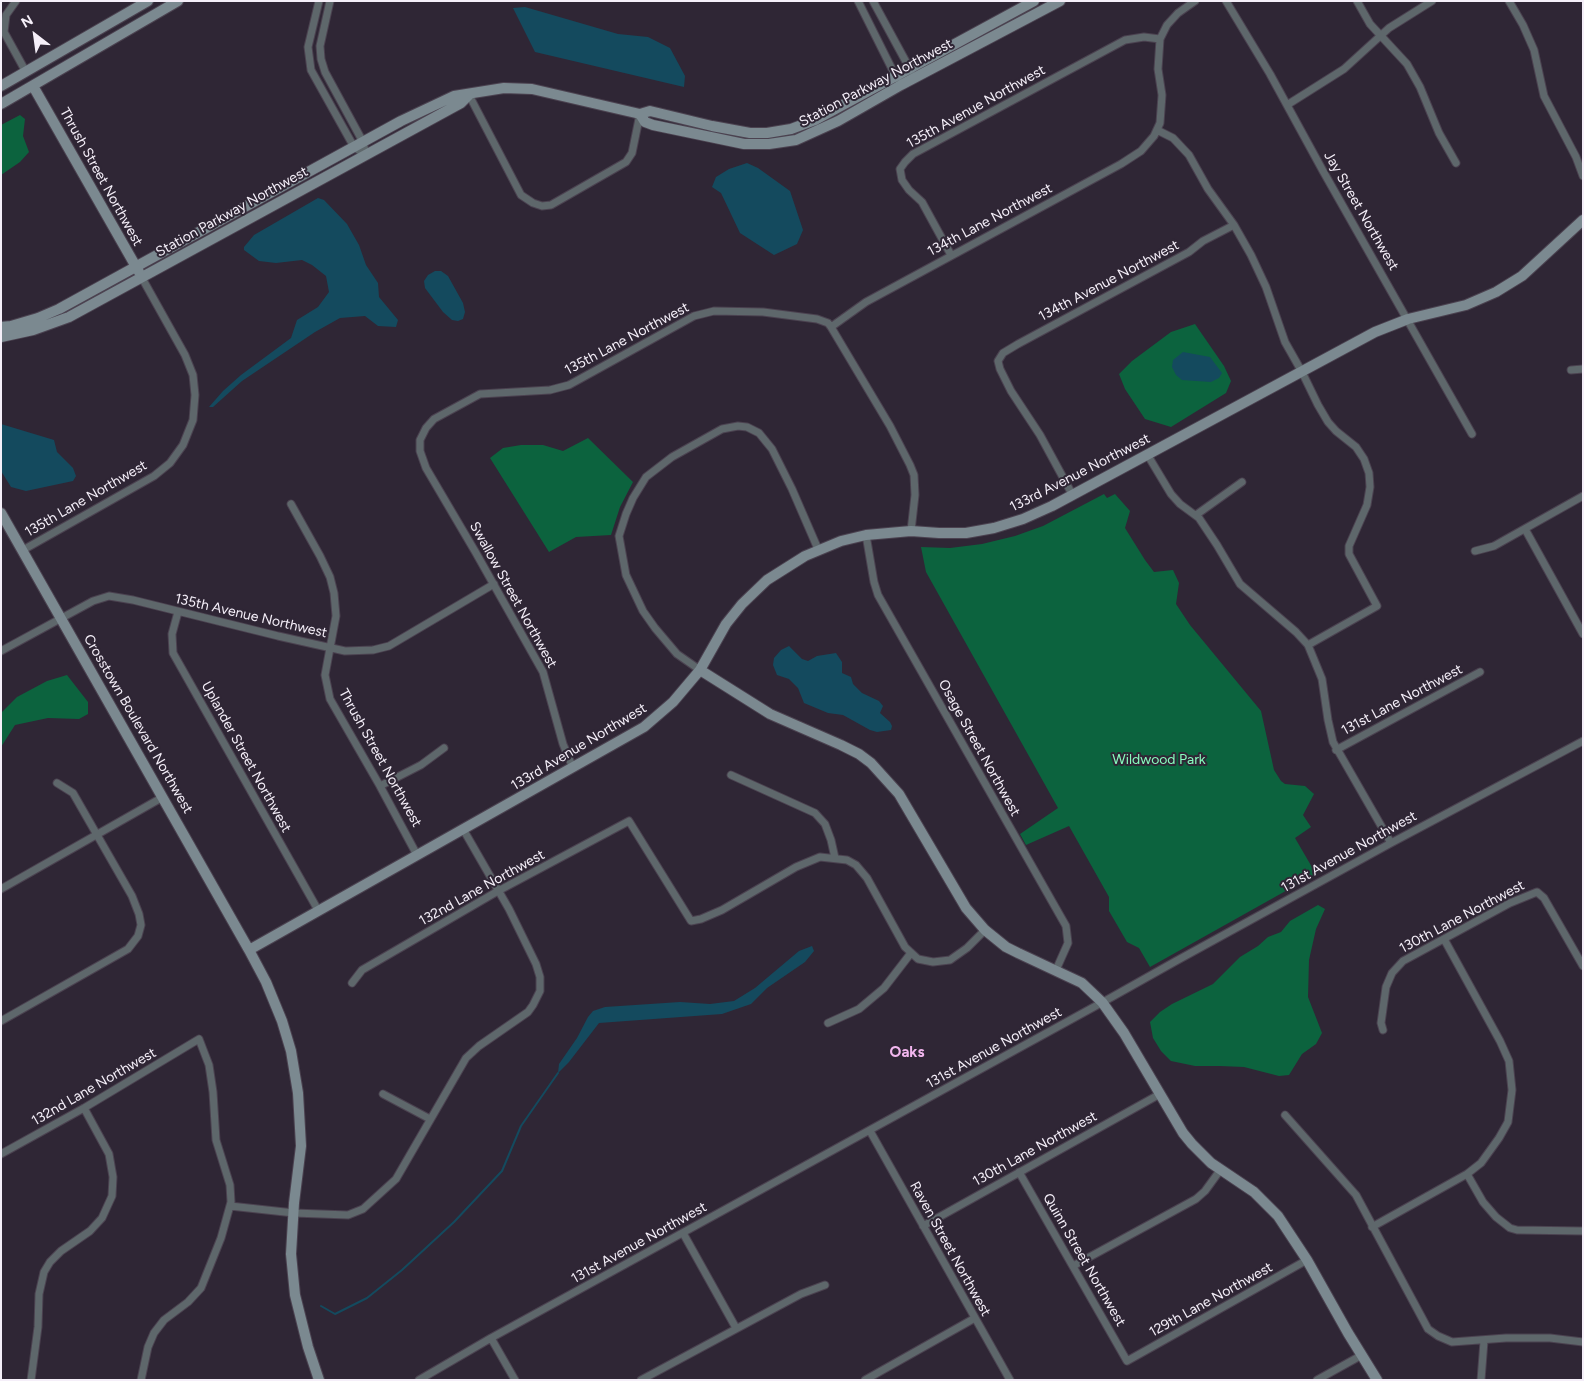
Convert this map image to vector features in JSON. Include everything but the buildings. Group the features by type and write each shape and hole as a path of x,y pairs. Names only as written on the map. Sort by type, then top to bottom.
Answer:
{"street":[{"path":"16,1 6,15 4,32 26,72"},
{"path":"1,86 148,1"},
{"path":"1,104 178,1"},
{"path":"319,1 308,47 311,70 366,155"},
{"path":"330,1 320,46 321,59 325,72 358,144"},
{"path":"858,1 898,80"},
{"path":"873,1 912,73"},
{"name":"Station Parkway Northwest","path":"912,73 1034,1"},
{"name":"Station Parkway Northwest","path":"1,337 33,330 135,266 358,144 432,105 454,96 504,88 532,89 640,114 650,111 657,112 712,126 750,133 767,133 791,129 815,120 832,110 1060,1"},
{"path":"1195,1 1178,13 1167,25 1160,39 1158,69 1162,103 1160,123 1157,130 1173,138 1190,155 1208,189 1234,224 1266,287 1285,342 1328,422 1356,447 1364,459 1369,473 1370,487 1367,505 1349,546 1349,554 1378,606 1308,646"},
{"name":"Jay Street Northwest","path":"1226,1 1287,104 1472,434"},
{"path":"1357,1 1370,24 1407,64 1420,86 1439,133 1456,163"},
{"path":"1287,104 1344,70 1389,28 1432,1"},
{"path":"1509,1 1523,25 1534,50 1544,96 1576,158 1583,176"},
{"name":"135th Avenue Northwest","path":"951,255 922,202 909,190 902,180 900,169 905,162 913,154 1125,40 1144,37 1160,39"},
{"name":"Station Parkway Northwest","path":"640,114 645,122 653,125 744,144 769,144 796,140 838,121 898,80"},
{"name":"Thrush Street Northwest","path":"34,86 185,355 193,375 195,394 193,420"},
{"path":"469,95 521,195 533,203 542,206 551,205 626,162 632,153 640,114"},
{"name":"Station Parkway Northwest","path":"1,327 54,317 69,317 461,103 469,95"},
{"path":"832,110 838,121"},
{"name":"134th Lane Northwest","path":"831,327 866,302 1121,164 1141,151 1157,130"},
{"name":"133rd Avenue Northwest","path":"249,950 644,727 673,702 700,670 726,624 749,596 788,565 818,549 866,535 911,531 966,532 994,528 1023,519 1052,506 1375,332 1408,319 1466,305 1496,292 1522,276 1583,220"},
{"name":"134th Avenue Northwest","path":"1072,494 1029,416 1011,391 998,361 1003,353 1018,344 1189,252 1203,241 1234,224"},
{"name":"135th Lane Northwest","path":"420,440 426,428 434,419 480,394 550,390 569,384 668,329 701,314 714,311 763,312 817,318 828,323 831,327"},
{"path":"831,327 890,426 914,476 915,495 911,531"},
{"path":"1571,370 1583,369"},
{"name":"135th Lane Northwest","path":"23,550 154,476 170,463 183,445 193,420"},
{"path":"818,549 772,449 760,434 747,427 738,426 722,429 672,457 646,477 637,490 626,514 619,536 626,575 643,612 677,654 770,714 841,745 871,762 899,794 966,908 985,930 1006,947 1082,983 1102,1002 1124,1033 1183,1133 1192,1144 1211,1163 1254,1192 1278,1216 1307,1260 1377,1380"},
{"name":"Swallow Street Northwest","path":"420,440 420,451 426,468 543,672 562,744 574,768"},
{"path":"1148,454 1171,494 1180,504 1196,515 1217,545 1240,584 1296,632 1308,646 1322,679 1328,720 1336,750 1391,843"},
{"path":"1196,515 1242,482"},
{"path":"1475,551 1494,546 1583,496"},
{"name":"Thrush Street Northwest","path":"291,504 320,556 330,577 334,594 336,616 325,675 330,699 418,854"},
{"name":"Crosstown Boulevard Northwest","path":"1,513 249,950 266,982 282,1021 291,1051 298,1093 301,1146 291,1254 295,1295 308,1347 319,1380"},
{"path":"1525,529 1580,622 1583,634"},
{"name":"Osage Street Northwest","path":"866,535 878,595 1066,926 1068,943 1056,970"},
{"name":"135th Avenue Northwest","path":"1,651 93,600 109,596 330,648 345,651 373,650 389,646 494,584"},
{"name":"Uplander Street Northwest","path":"178,612 172,634 173,653 318,910"},
{"name":"131st Lane Northwest","path":"1336,750 1480,672"},
{"name":"131st Avenue Northwest","path":"419,1380 491,1338 1391,843 1583,741"},
{"path":"380,786 420,764 444,748"},
{"path":"731,775 816,813 825,824 835,858 847,860 856,865 867,878 905,947 918,958 933,962 950,960 967,948 985,930"},
{"path":"1,1021 128,949 138,936 139,914 132,896 73,793 57,783"},
{"path":"1,889 163,797"},
{"name":"132nd Lane Northwest","path":"352,983 362,970 498,892 629,821 691,921 701,920 722,910 808,861 820,857 835,858"},
{"path":"141,1380 148,1347 154,1334 164,1320 188,1302 201,1288 221,1238 230,1206 294,1213 348,1216 363,1209 396,1179 466,1058 479,1046 528,1012 538,995 540,991 540,977 536,964 463,829"},
{"name":"130th Lane Northwest","path":"1383,1030 1381,1023 1386,987 1392,973 1403,961 1525,896 1537,892 1544,898 1583,966"},
{"path":"1372,1226 1467,1174 1481,1163 1508,1122 1512,1090 1509,1061 1500,1041 1444,940"},
{"path":"828,1022 859,1008 884,988 911,953"},
{"name":"132nd Lane Northwest","path":"1,1154 84,1108 199,1039 209,1065 216,1140 230,1185 230,1206"},
{"path":"382,1094 430,1120"},
{"name":"130th Lane Northwest","path":"923,1226 1160,1094"},
{"path":"31,1380 38,1327 39,1294 44,1272 50,1262 61,1251 90,1231 102,1218 112,1196 114,1177 109,1154 84,1108"},
{"path":"1285,1115 1356,1195 1428,1329 1452,1342 1506,1338 1550,1338 1583,1342"},
{"name":"Raven Street Northwest","path":"870,1131 1010,1380"},
{"path":"1073,1266 1196,1199 1205,1191 1221,1169"},
{"name":"Quinn Street Northwest","path":"1019,1172 1127,1360"},
{"path":"1467,1174 1483,1202 1496,1217 1510,1228 1517,1230 1583,1231"},
{"path":"683,1233 736,1328"},
{"name":"129th Lane Northwest","path":"1127,1360 1307,1260"},
{"path":"641,1380 801,1294 825,1285"},
{"path":"865,1380 975,1318"},
{"path":"491,1338 515,1380"},
{"path":"1481,1380 1484,1341"},
{"path":"1317,1380 1362,1355"}],"green space":[{"path":"20,115 25,119 23,136 29,152 20,162 1,175 1,125"},
{"path":"1195,324 1224,366 1231,381 1226,393 1171,427 1145,419 1125,389 1119,374 1132,361 1171,332"},
{"path":"588,438 633,482 620,507 611,535 576,537 549,552 490,458 503,448 521,445 543,445 563,451"},
{"name":"Wildwood Park","path":"1104,494 1107,498 1115,494 1130,511 1125,528 1154,572 1173,570 1179,583 1176,604 1190,625 1261,711 1274,770 1281,781 1285,784 1305,786 1314,794 1303,815 1311,827 1295,838 1316,874 1150,967 1139,948 1127,942 1109,911 1109,897 1069,826 1026,845 1020,834 1058,808 926,572 921,547 950,548 982,544 1015,536 1043,526"},
{"path":"67,675 88,702 88,714 79,719 48,718 15,725 1,747 1,713 17,697 47,681"},
{"path":"1318,905 1325,909 1316,929 1309,960 1308,997 1322,1033 1316,1044 1302,1054 1289,1075 1279,1076 1244,1067 1195,1066 1171,1061 1161,1051 1153,1038 1150,1022 1160,1012 1213,984 1240,957 1258,946 1268,937 1281,932 1290,921"}],"water":[{"path":"525,7 618,34 648,37 670,48 685,76 684,87 535,52 513,8"},
{"path":"747,163 758,168 790,191 803,230 797,244 774,255 740,233 721,193 712,187 716,177 729,169"},
{"path":"318,198 324,200 347,224 359,245 366,265 378,283 379,297 398,320 396,327 378,326 365,316 340,318 315,332 242,381 213,407 209,407 241,375 291,338 297,320 318,307 329,292 326,276 302,260 276,263 259,261 244,250 244,247 254,235"},
{"path":"435,271 441,271 448,276 463,303 465,312 463,319 458,321 452,320 443,312 425,288 424,281 428,275"},
{"path":"1183,352 1210,357 1222,373 1219,378 1211,382 1182,380 1176,375 1172,367 1173,360"},
{"path":"1,424 54,440 57,452 73,468 76,476 73,481 26,491 11,487 1,471"},
{"path":"789,646 802,659 808,661 817,656 836,653 842,662 842,673 851,677 853,684 862,693 879,701 883,706 880,713 890,722 891,730 877,732 870,730 843,715 828,713 804,703 798,688 789,679 777,675 773,665 774,658 781,650"},
{"path":"812,946 814,951 805,962 767,988 751,1004 722,1014 599,1023 569,1062 558,1073 559,1064 593,1011 605,1007 680,1002 710,1004 734,1001 755,988 799,951"}],"waterway":[{"path":"321,1306 335,1314 367,1298 402,1270 454,1222 502,1171 521,1126 558,1073"}],"district":[{"name":"Oaks","path":"907,1053"}]}
